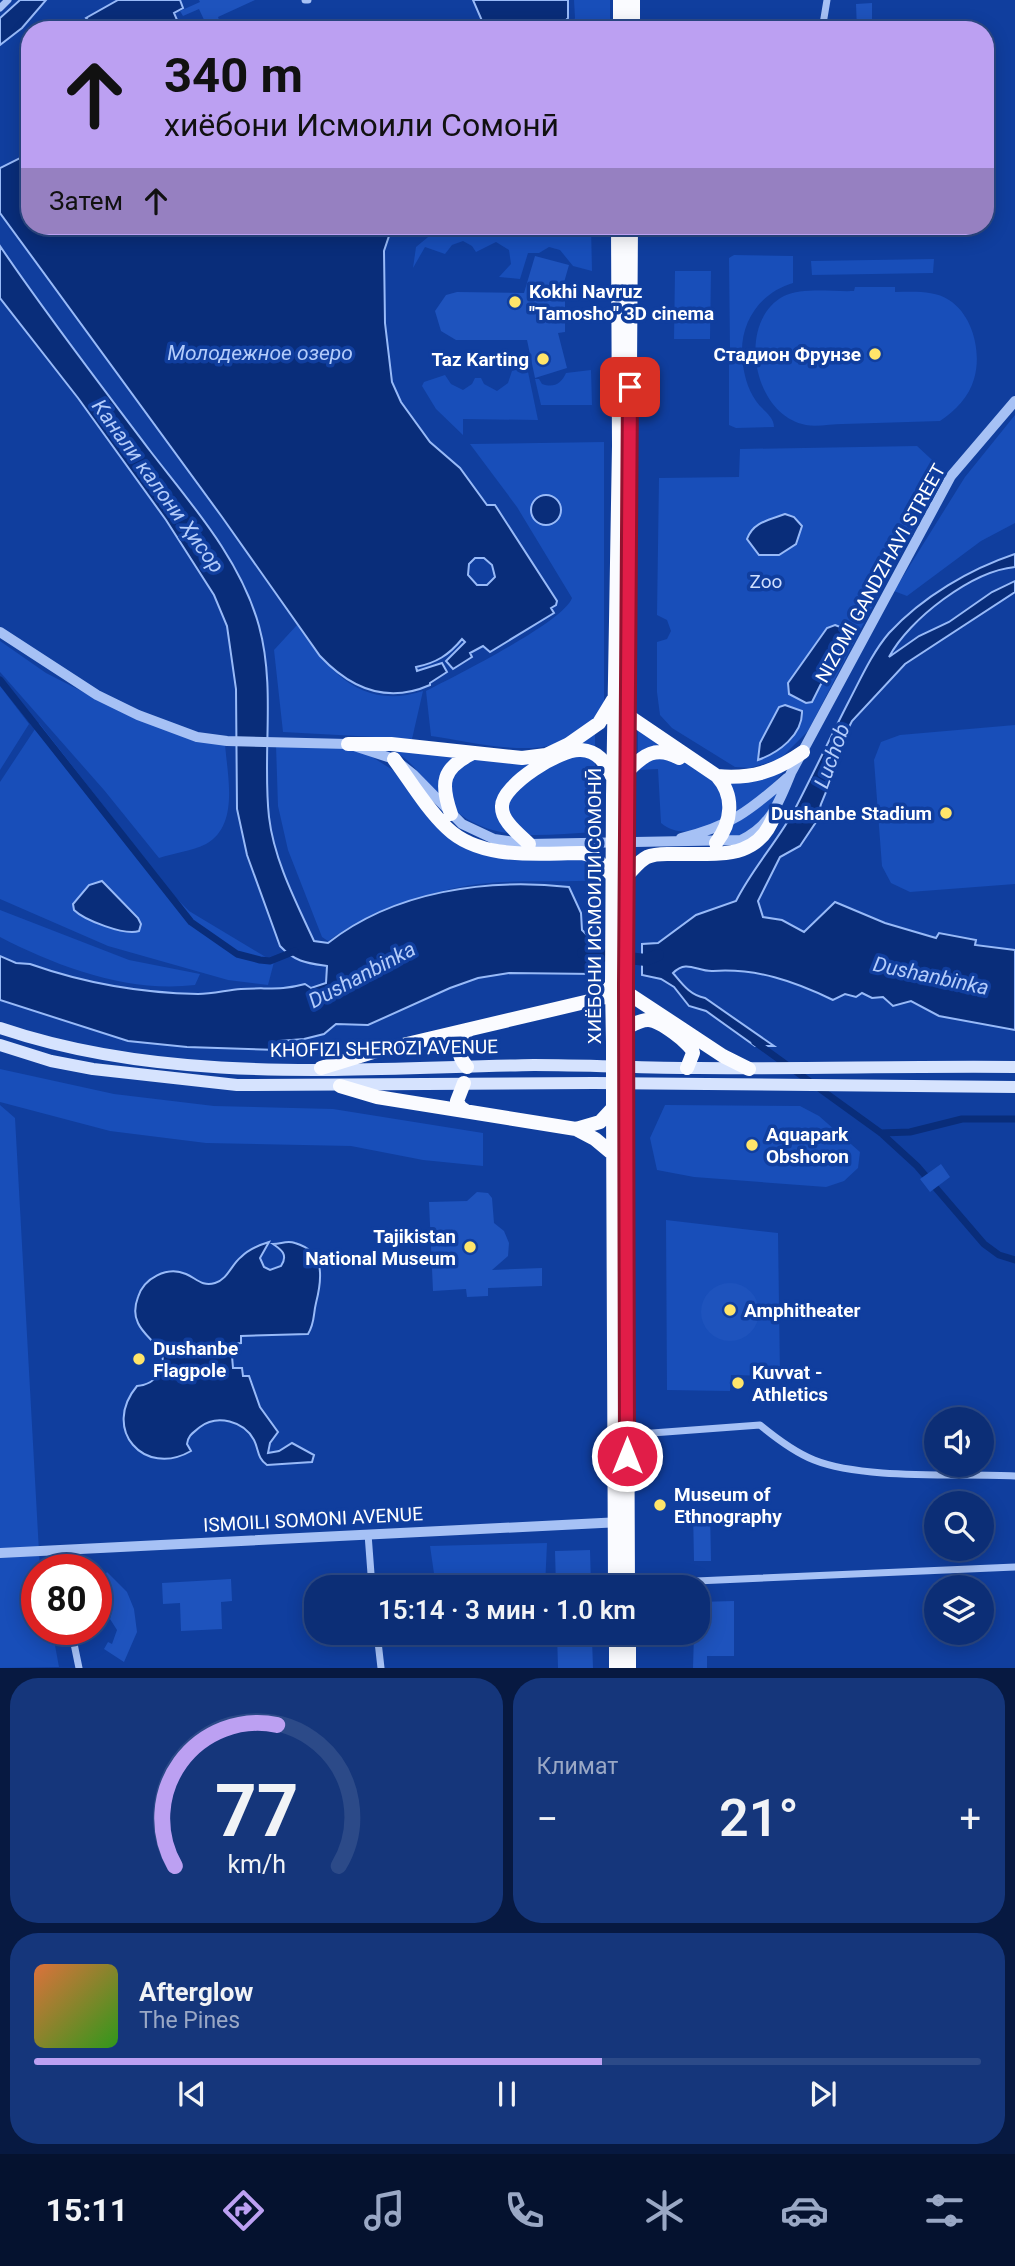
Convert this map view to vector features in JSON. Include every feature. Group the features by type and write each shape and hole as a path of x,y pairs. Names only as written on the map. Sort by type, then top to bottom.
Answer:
{"highway":[{"path":"620,0 620,21"},
{"path":"633,0 633,21"},
{"name":"ХИЁБОНИ ИСМОИЛИ СОМОНӢ","path":"618,235 619,446 614,699 620,775 621,1037 619,1107 613,1154 623,1575"},
{"path":"620,775 627,715 632,235"},
{"path":"348,744 391,744 522,758 546,755 569,744 599,723 614,699"},
{"path":"627,715 718,776 728,793 730,803 719,832"},
{"path":"529,844 506,819 501,808 504,794 510,787 559,755 572,750 598,755 620,775"},
{"path":"620,775 642,757 657,751 676,756 709,778 721,794 723,807 719,832"},
{"path":"718,776 758,776 774,771 803,752"},
{"path":"451,814 443,788 445,777 459,760 472,753"},
{"path":"394,759 421,798 448,830 474,844 500,852 582,853 593,856 620,875 648,857 730,853 755,845 763,838 775,813"},
{"path":"321,1069 364,1054 602,998 621,986 723,1056 749,1069"},
{"name":"ХИЁБОНИ ИСМОИЛИ СОМОНӢ","path":"621,986 612,1011 621,1037"},
{"path":"602,998 612,1011"},
{"path":"621,1037 641,1021 651,1020 688,1043 693,1054 687,1068"},
{"path":"467,1067 459,1055 459,1046 461,1037 469,1030"},
{"path":"464,1083 457,1101 466,1111"},
{"path":"340,1086 377,1097 576,1129 595,1139 613,1154"},
{"path":"576,1129 596,1124 619,1107"},
{"path":"619,1107 621,1435"},
{"path":"616,1645 616,1668"},
{"path":"629,1645 629,1668"}],"main road":[{"name":"KHOFIZI SHEROZI AVENUE","path":"0,1028 68,1048 136,1059 217,1067 919,1067"},
{"name":"KHOFIZI SHEROZI AVENUE","path":"0,1045 51,1061 119,1073 204,1083 284,1086 464,1083 830,1084 920,1087"},
{"path":"1015,1067 919,1067 923,1078 920,1087 1015,1087"},
{"path":"963,1067 961,1078 964,1087"},
{"path":"284,1086 285,1068"}],"street":[{"path":"0,8 8,0"},
{"path":"824,21 827,0"},
{"name":"NIZOMI GANDZHAVI STREET","path":"791,773 951,476 1015,401"},
{"path":"0,632 97,695 138,715 197,737 227,741 348,744 394,759 468,828 494,839 529,844 663,842 719,832 748,811 791,773"},
{"path":"719,832 741,840 752,835 775,813 791,773"},
{"path":"621,1435 760,1425 795,1451 832,1465 879,1471 1015,1476"},
{"name":"ISMOILI SOMONI AVENUE","path":"0,1553 621,1522"},
{"path":"368,1534 371,1575"},
{"path":"55,1550 56,1554"},
{"path":"710,1582 1015,1567"},
{"path":"74,1645 79,1668"},
{"path":"378,1645 381,1668"}],"green space":[{"path":"574,0 610,0 610,21 574,21"},
{"path":"431,235 591,235 592,271 573,266 560,250 549,247 539,253 528,253 520,279 499,277 511,264 509,250 496,242 476,252 463,241 452,245 445,254 425,247 413,268 416,247"},
{"path":"734,255 793,256 793,283 772,293 756,308 746,328 742,351 730,350 729,258"},
{"path":"934,259 933,273 812,275 811,261"},
{"path":"675,271 711,271 710,339 674,339"},
{"path":"855,287 895,287 895,292 936,295 949,300 964,315 970,325 976,347 974,379 961,403 940,421 810,426 788,418 773,404 763,386 757,366 756,345 760,325 769,308 792,293 854,291"},
{"path":"729,358 742,358 750,391 772,420 774,427 736,428 729,425"},
{"path":"527,367 538,420 463,419 463,435 436,409 422,386 424,382 445,375 451,384 463,390 472,384 475,378 481,378 484,384 497,391 508,383 512,371"},
{"path":"591,370 592,405 541,405 535,379 539,379 542,384 554,385 562,380 566,373"},
{"path":"1015,415 1015,523 981,541 907,596 894,591 965,477"},
{"path":"604,442 604,719 568,739 542,747 510,748 431,736 426,691 482,662 550,621 572,598 517,507 470,444"},
{"name":"Zoo","path":"917,446 943,470 808,731 780,759 750,768 735,767 672,728 660,715 657,692 657,642 667,639 671,631 667,620 657,615 659,478 739,477 740,449"},
{"path":"297,625 334,671 364,691 401,696 423,691 412,739 283,732 274,650"},
{"path":"0,641 46,673 101,701 225,743 229,798 224,825 217,836 201,846 159,858 104,790 0,672"},
{"path":"0,686 29,724 0,770"},
{"path":"39,723 173,895 189,911 274,962 268,985 228,980 108,946 0,899 0,782"},
{"name":"Dushanbe Stadium","path":"1015,725 1015,884 910,892 891,883 882,866 874,760 881,742 900,735"},
{"path":"638,727 721,786 724,820 692,831 676,831 661,823 658,769 638,770"},
{"path":"595,730 595,832 514,834 477,824 443,800 414,767 393,750 524,760"},
{"path":"276,745 358,748 399,774 460,839 582,854 599,862 599,880 479,884 441,891 380,912 328,941 322,937 288,850 278,806"},
{"path":"791,762 770,788 731,818 729,779"},
{"path":"783,785 758,828 731,839 728,834 733,824"},
{"path":"0,910 129,960 200,974 195,985 170,986 144,985 94,975 46,958 0,937"},
{"path":"0,1069 114,1094 214,1106 333,1109 483,1133 483,1166 423,1160 351,1146 206,1143 110,1131 0,1102"},
{"path":"0,1105 15,1118 39,1554 21,1554 21,1645 55,1645 59,1667 0,1668"},
{"name":"Aquapark Obshoron","path":"665,1105 800,1106 819,1116 860,1152 858,1168 844,1181 826,1187 694,1177 657,1170 650,1138"},
{"path":"666,1220 778,1233 780,1376 731,1375 730,1391 667,1390"},
{"path":"547,1543 546,1575 434,1575 430,1546"}],"water":[{"path":"20,0 46,0 28,21 21,21 21,29 0,45 0,18"},
{"path":"118,0 180,0 183,8 174,13 180,21 89,21 86,18"},
{"path":"473,0 568,0 568,18 565,21 482,21"},
{"name":"Молодежное озеро","path":"21,158 21,235 389,235 384,251 385,323 392,382 401,402 430,442 460,468 487,505 495,505 557,601 551,608 554,613 490,652 483,646 470,653 472,657 453,669 446,661 465,642 462,639 442,658 416,667 417,671 442,663 447,672 430,685 414,691 384,693 357,685 344,677 320,656 0,213 0,168","holes":["475,558 484,558 492,565 495,577 487,585 477,585 468,575 469,564"]},
{"name":"Канали калони Ҳисор","path":"0,246 74,350 214,534 251,602 259,626 267,673 269,817 287,880 314,941 328,943 354,925 382,911 442,892 506,885 569,887 581,913 582,930 589,937 597,937 596,974 509,973 478,978 368,1025 336,1024 324,1034 280,1041 278,1050 187,1047 128,1041 0,1000 0,956 16,963 30,964 113,986 198,994 305,984 311,988 326,983 327,966 296,959 280,946 247,855 237,809 236,689 227,626 214,595 166,520 78,398 0,298"},
{"path":"546,495 557,499 561,510 557,521 546,525 535,521 531,510 535,499"},
{"path":"785,514 794,517 802,526 796,544 779,555 759,555 747,539 750,533 762,522"},
{"name":"Luchob","path":"1015,554 1015,567 980,577 943,599 898,642 889,657 919,636 949,622 992,592 1015,581 1015,592 905,664 852,721 843,739 840,758 816,822 800,846 780,857 758,901 763,917 782,920 804,932 835,902 885,923 936,938 939,933 976,940 975,945 1015,950 1015,1030 939,1016 911,1001 893,1006 883,997 872,998 862,993 856,997 845,994 833,1000 804,987 760,974 707,971 688,966 673,973 691,992 705,998 774,1046 755,1046 706,1011 689,1006 674,987 661,979 642,975 642,944 658,943 696,915 736,901 789,819 867,666 889,633 932,596 964,576"},
{"path":"835,625 848,630 812,702 806,703 789,694 788,683 827,628"},
{"path":"785,705 802,711 798,728 781,748 758,760 760,743 779,707"},
{"path":"102,881 138,918 141,924 139,931 124,931 105,926 74,910 73,904 89,885"},
{"path":"269,1242 260,1258 264,1267 270,1270 281,1266 284,1258 283,1252 273,1244 295,1243 305,1247 317,1260 320,1285 312,1326 308,1334 241,1336 241,1343 231,1344 233,1368 242,1368 243,1376 249,1376 260,1407 278,1432 270,1443 268,1453 279,1451 292,1443 314,1455 312,1462 267,1465 260,1457 250,1433 237,1424 222,1420 207,1423 191,1434 187,1444 191,1451 174,1458 158,1458 144,1454 133,1445 126,1433 124,1418 127,1402 137,1386 155,1379 163,1358 137,1320 135,1313 141,1290 157,1275 171,1272 186,1274 203,1283 215,1283 247,1252"}],"building":[{"path":"199,0 255,0 218,17 217,21 205,21 199,9 183,16 180,11 200,2"},
{"path":"872,3 872,21 857,21 856,4"},
{"path":"535,256 569,265 559,300 565,301 565,332 558,333 567,368 535,378 527,340 456,340 441,331 435,311 446,295 457,292 524,293"},
{"path":"941,1164 950,1177 930,1192 920,1179"},
{"name":"Tajikistan National Museum","path":"477,1192 488,1193 492,1198 494,1223 504,1231 509,1243 508,1256 492,1270 542,1268 542,1286 488,1288 488,1296 467,1297 466,1289 433,1291 429,1202 467,1201"},
{"name":"Amphitheater","path":"724,1283 736,1283 751,1291 759,1306 759,1318 751,1333 736,1341 724,1341 709,1333 701,1318 701,1306 709,1291"},
{"path":"693,1510 710,1510 711,1561 694,1561"},
{"path":"590,1550 591,1575 556,1575 555,1551"},
{"path":"112,1577 127,1592 134,1609 137,1632 124,1662 104,1649 106,1645 112,1645 117,1630 112,1622"},
{"path":"231,1579 232,1601 221,1602 222,1629 181,1631 180,1603 163,1604 162,1583"},
{"path":"734,1601 734,1656 707,1656 707,1668 693,1668 694,1645 710,1645 710,1602"},
{"path":"557,1645 592,1645 593,1668 558,1668"}],"waterway":[{"path":"0,680 191,922 237,954 270,961 295,951"},
{"name":"Dushanbinka","path":"583,953 646,960 658,955"},
{"path":"755,1042 881,1133 917,1166 984,1244 999,1255 1015,1260"},
{"path":"881,1133 910,1132 962,1119 1015,1119"}],"place":[{"name":"Kokhi Navruz \"Tamosho\" 3D cinema","path":"515,302"},
{"name":"Стадион Фрунзе","path":"875,354"},
{"name":"Taz Karting","path":"543,359"},
{"name":"Dushanbe Stadium","path":"946,813"},
{"name":"Aquapark Obshoron","path":"752,1145"},
{"name":"Tajikistan National Museum","path":"470,1247"},
{"name":"Amphitheater","path":"730,1310"},
{"name":"Dushanbe Flagpole","path":"139,1359"},
{"name":"Kuvvat - Athletics","path":"738,1383"},
{"name":"Museum of Ethnography","path":"660,1505"}],"route":[{"path":"627,1456 626,984 630,387"}]}
